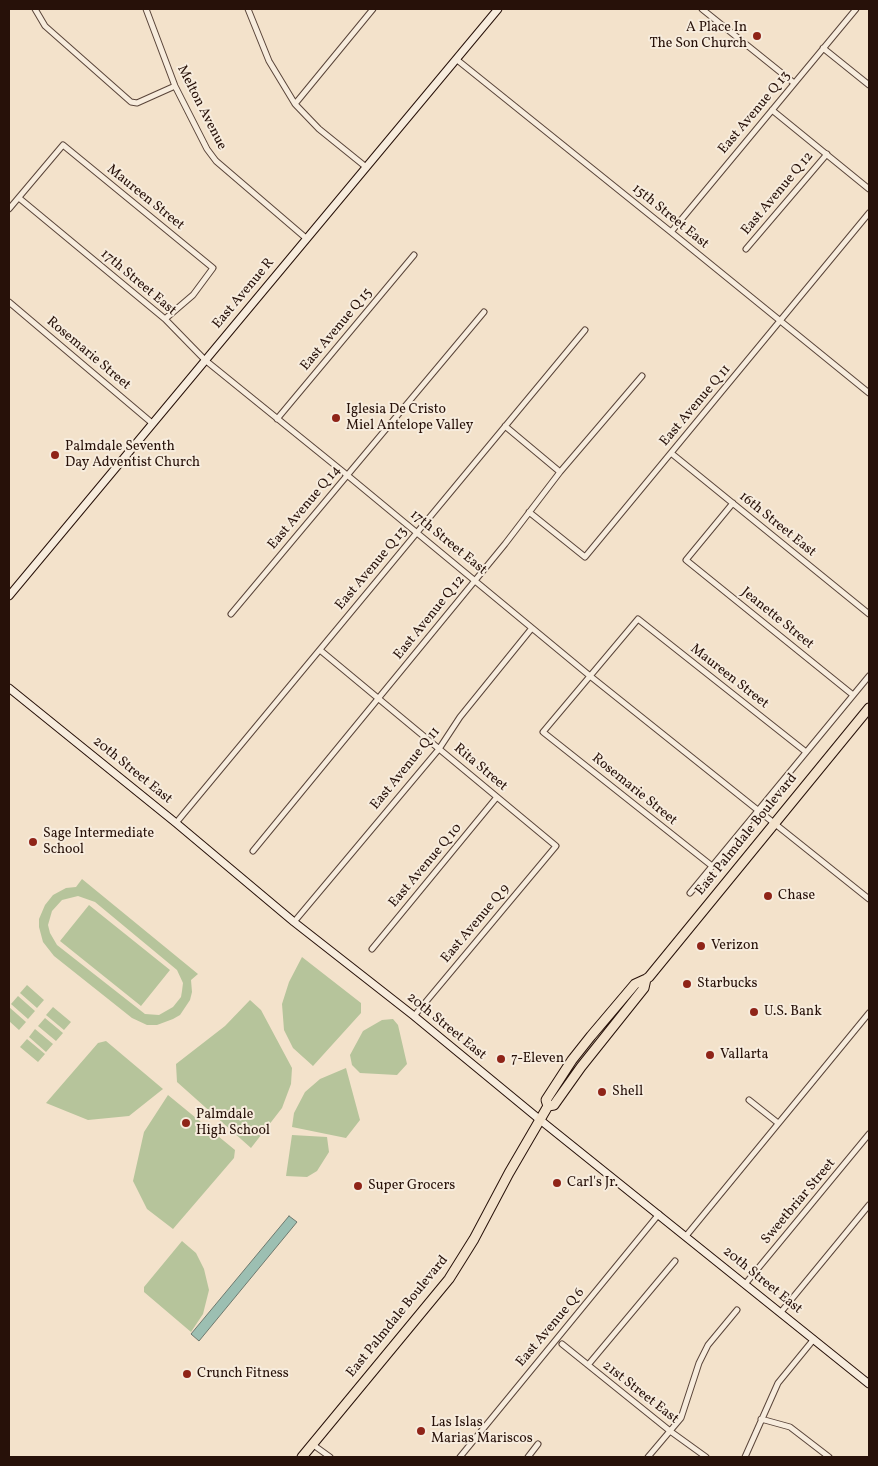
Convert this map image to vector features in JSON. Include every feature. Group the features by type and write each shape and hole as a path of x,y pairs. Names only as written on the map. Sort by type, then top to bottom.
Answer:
{"highway":[{"name":"East Palmdale Boulevard","path":"302,1457 453,1273 548,1106 554,1105 644,988 646,980 869,708"},
{"name":"East Palmdale Boulevard","path":"548,1106 546,1100 572,1060 635,984 646,980"},
{"path":"600,1043 600,1038 621,1009 624,1003 622,999"}],"street":[{"path":"35,9 45,26 132,102 137,103 175,86"},
{"name":"Melton Avenue","path":"146,9 175,86 207,149 216,161 307,239"},
{"path":"248,9 269,61 295,104 320,129 366,166"},
{"path":"295,104 373,9"},
{"name":"East Avenue R","path":"9,596 498,9"},
{"path":"702,9 794,84"},
{"name":"East Avenue Q 13","path":"671,232 856,9"},
{"path":"823,48 869,85"},
{"name":"15th Street East","path":"456,59 869,393"},
{"path":"772,110 869,189"},
{"name":"Maureen Street","path":"19,198 63,145 213,268 193,294 165,319"},
{"name":"East Avenue Q 12","path":"746,249 827,154"},
{"path":"9,210 19,198"},
{"name":"17th Street East","path":"19,198 165,319 205,360 590,676 869,899"},
{"name":"East Avenue Q 11","path":"529,512 586,557 869,214"},
{"name":"East Avenue Q 15","path":"278,418 414,255"},
{"name":"Rosemarie Street","path":"9,302 152,423"},
{"name":"East Avenue Q 14","path":"232,614 484,312"},
{"name":"East Avenue Q 13","path":"176,823 585,330"},
{"name":"East Avenue Q 12","path":"253,850 505,544 560,472 642,376"},
{"path":"505,426 560,472"},
{"name":"16th Street East","path":"671,453 869,614"},
{"name":"Jeanette Street","path":"732,503 686,560 853,695"},
{"name":"Maureen Street","path":"590,676 638,619 806,752"},
{"name":"East Avenue Q 11","path":"294,922 439,749 460,717 532,628"},
{"name":"Rita Street","path":"320,650 556,846"},
{"name":"Rosemarie Street","path":"590,676 543,732 712,866"},
{"name":"East Palmdale Boulevard","path":"690,893 869,676"},
{"name":"20th Street East","path":"9,688 176,823 294,922 414,1016 869,1384"},
{"name":"East Avenue Q 10","path":"372,949 497,797"},
{"name":"East Avenue Q 9","path":"414,1016 556,846"},
{"path":"686,1236 869,1013"},
{"path":"749,1100 778,1123"},
{"name":"Sweetbriar Street","path":"746,1284 869,1134"},
{"path":"781,1312 869,1205"},
{"name":"East Avenue Q 6","path":"460,1457 659,1214"},
{"path":"588,1365 675,1261"},
{"path":"648,1457 681,1418 699,1363 708,1345 737,1310"},
{"path":"745,1457 778,1383 814,1339"},
{"name":"21st Street East","path":"562,1344 670,1431 706,1457"},
{"path":"761,1419 790,1427 829,1457"},
{"path":"312,1444 330,1457"},
{"path":"528,1457 538,1444"}],"shaded area":[{"path":"82,879 198,974 191,980 192,992 190,1000 180,1015 157,1025 147,1025 132,1018 54,956 43,942 39,919 45,905 53,895 66,888 76,887","holes":["78,896 95,902 177,970 183,983 181,997 173,1007 159,1015 145,1014 57,945 48,925 52,911 62,900"]},
{"path":"89,905 170,970 141,1006 60,941"},
{"path":"302,957 361,1003 361,1013 313,1066 293,1048 284,1030 282,1004 289,982"},
{"path":"27,985 44,1000 37,1008 20,993"},
{"path":"18,996 35,1011 28,1019 11,1004"},
{"path":"250,1000 261,1010 292,1068 291,1084 282,1108 251,1148 177,1082 176,1064 225,1026"},
{"path":"9,1007 26,1022 19,1030 9,1021"},
{"path":"53,1007 71,1022 64,1030 46,1015"},
{"path":"45,1018 63,1033 56,1041 38,1026"},
{"path":"393,1019 398,1025 407,1064 397,1075 360,1073 352,1065 350,1055 363,1031 382,1020"},
{"path":"35,1029 53,1044 46,1052 29,1037"},
{"path":"27,1039 45,1054 38,1062 20,1047"},
{"path":"106,1041 163,1089 129,1116 88,1120 46,1103 98,1043"},
{"path":"346,1068 360,1120 346,1138 292,1127 294,1113 305,1092 320,1079"},
{"path":"168,1095 235,1150 234,1158 173,1229 147,1209 133,1181 144,1132"},
{"path":"292,1135 327,1137 329,1152 317,1171 307,1177 286,1176"},
{"path":"289,1216 297,1222 199,1341 191,1334"},
{"path":"182,1241 196,1253 204,1269 209,1290 203,1314 191,1332 144,1292 144,1287"}],"place":[{"name":"A Place In The Son Church","path":"757,36"},
{"name":"Iglesia De Cristo Miel Antelope Valley","path":"336,418"},
{"name":"Palmdale Seventh Day Adventist Church","path":"55,455"},
{"name":"Sage Intermediate School","path":"33,842"},
{"name":"Chase","path":"768,896"},
{"name":"Verizon","path":"701,946"},
{"name":"Starbucks","path":"687,984"},
{"name":"U.S. Bank","path":"754,1012"},
{"name":"Vallarta","path":"710,1055"},
{"name":"7-Eleven","path":"501,1059"},
{"name":"Shell","path":"602,1092"},
{"name":"Palmdale High School","path":"186,1123"},
{"name":"Carl's Jr.","path":"557,1183"},
{"name":"Super Grocers","path":"358,1186"},
{"name":"Crunch Fitness","path":"187,1374"},
{"name":"Las Islas Marias Mariscos","path":"421,1431"}]}
